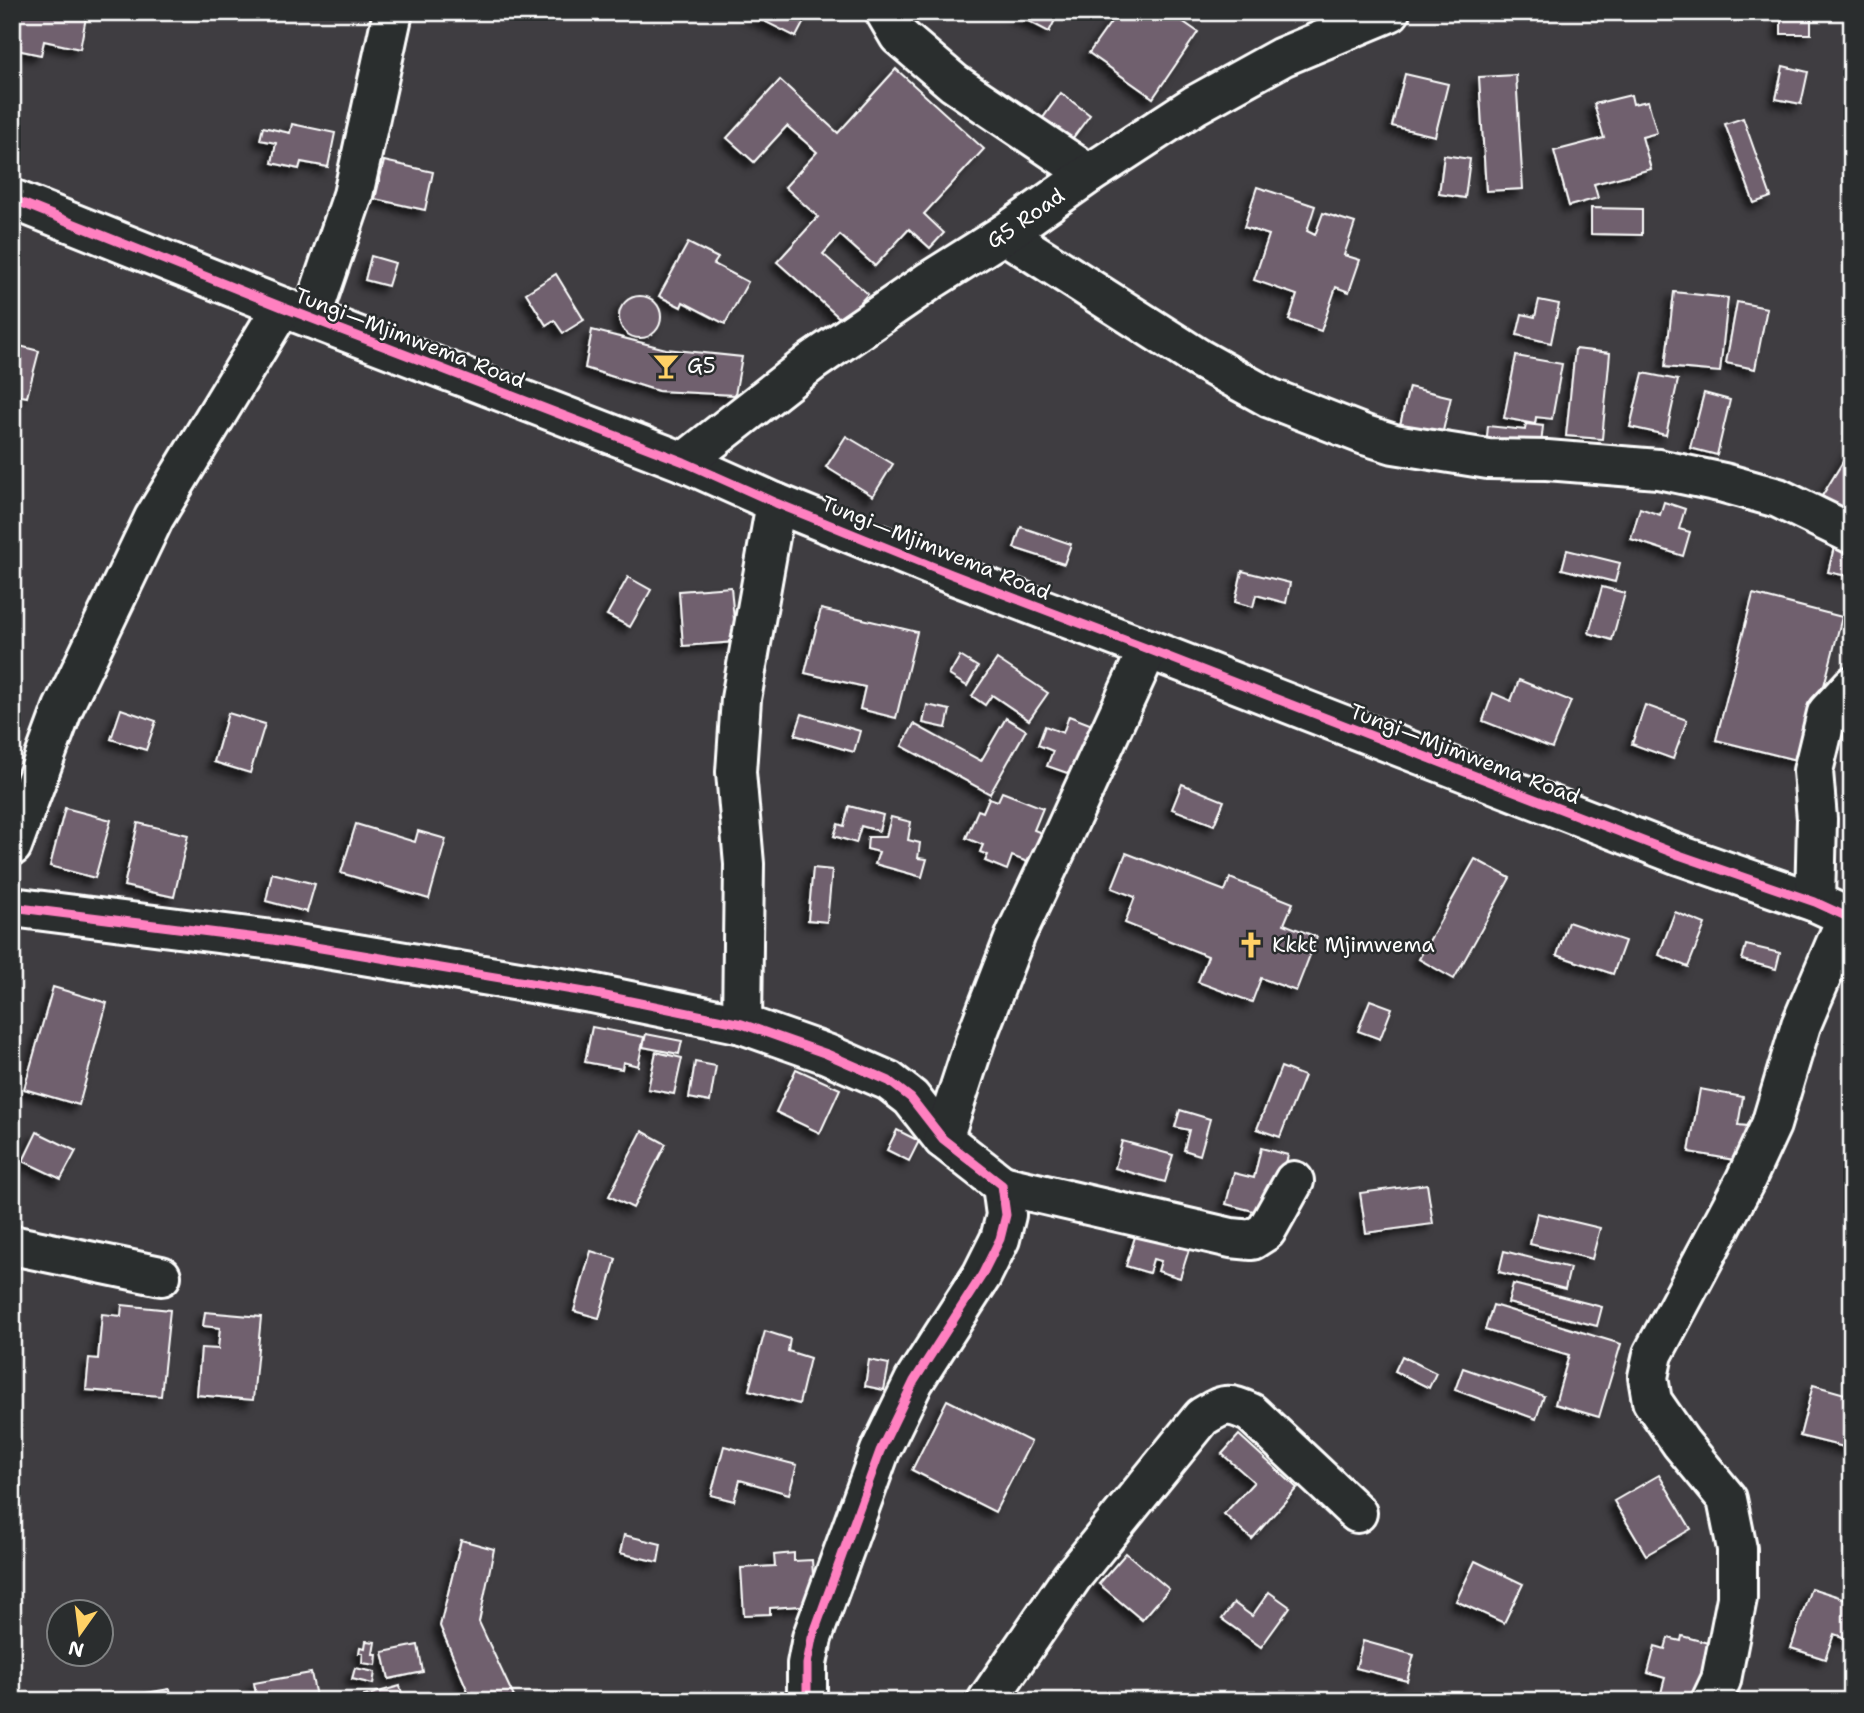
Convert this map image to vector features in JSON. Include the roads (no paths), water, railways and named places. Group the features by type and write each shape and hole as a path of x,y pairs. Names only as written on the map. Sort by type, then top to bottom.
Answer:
{"street":[{"path":"12,846 63,708 154,518 296,312 353,195 393,12"},
{"path":"885,12 899,36 954,83 1089,174"},
{"name":"G5 Road","path":"684,462 813,361 1195,105 1282,57 1390,12"},
{"name":"Tungi—Mjimwema Road","path":"12,199 684,462 951,575 1148,649 1537,802 1838,913"},
{"path":"1004,234 1210,365 1270,398 1365,435 1394,444 1488,459 1547,460 1658,469 1779,498 1852,534"},
{"path":"742,1024 744,864 736,772 741,699 776,503"},
{"path":"943,1139 976,1038 1016,934 1148,649"},
{"path":"1711,1701 1721,1680 1737,1598 1737,1549 1727,1499 1681,1443 1652,1401 1648,1377 1653,1354 1745,1181 1771,1125 1838,913 1817,819 1813,771 1827,713 1852,686"},
{"path":"12,907 272,940 591,992 742,1024 827,1054 889,1081 911,1098 943,1139 1002,1185 1231,1238 1252,1240 1266,1231 1294,1181"},
{"path":"807,1701 807,1664 812,1638 880,1451 914,1381 982,1275 1000,1239 1006,1215 1002,1185"},
{"path":"12,1245 160,1276"},
{"path":"987,1701 1072,1577 1202,1417 1222,1405 1234,1406 1251,1413 1357,1513"}],"place":[{"name":"G5","path":"666,366"},
{"name":"Kkkt Mjimwema","path":"1251,945"}]}
